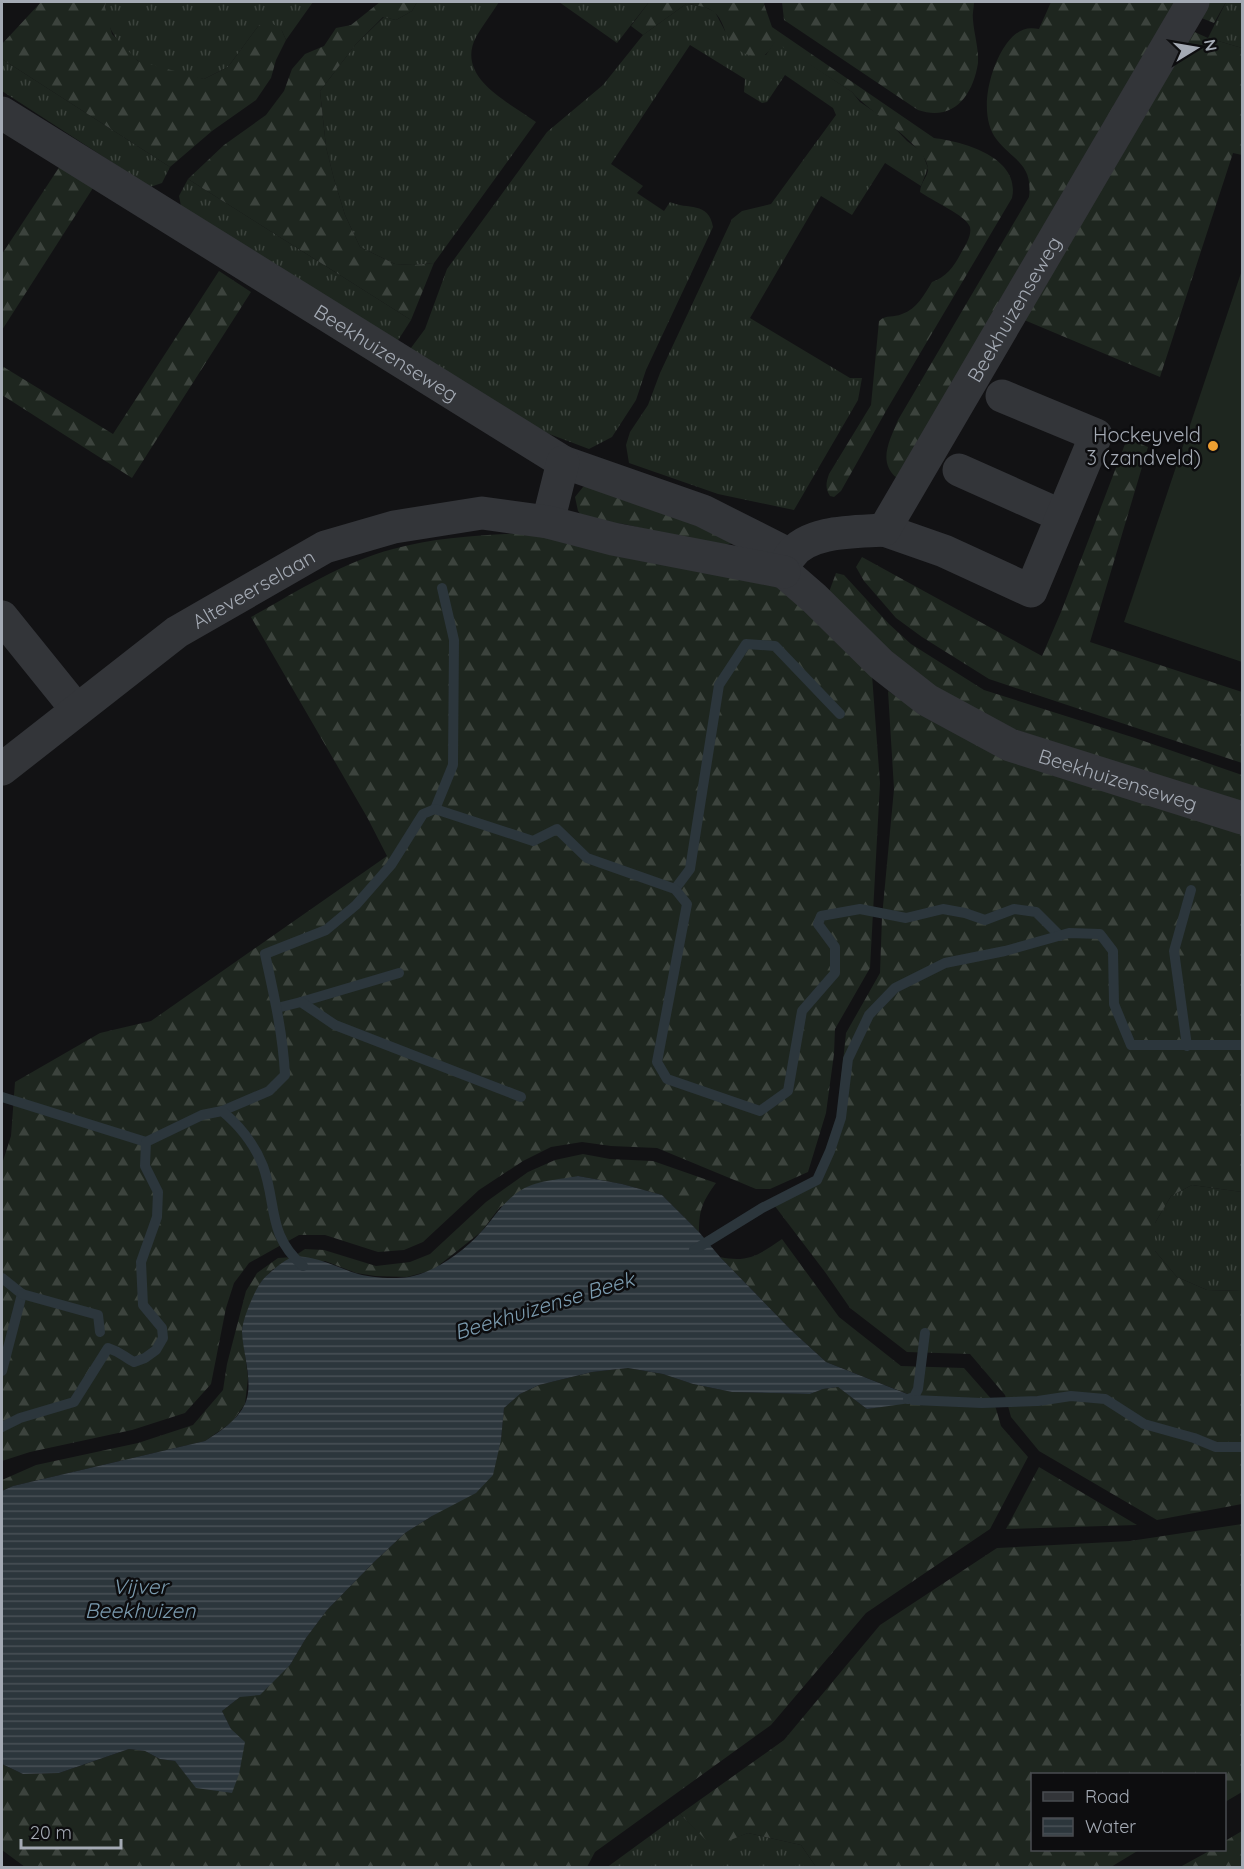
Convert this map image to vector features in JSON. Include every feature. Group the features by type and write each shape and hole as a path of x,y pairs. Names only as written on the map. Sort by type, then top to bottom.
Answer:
{"street":[{"name":"Beekhuizenseweg","path":"884,530 1193,2"},
{"name":"Beekhuizenseweg","path":"2,112 563,462 703,511 787,564 814,598 881,664 937,706 1010,745 1242,818"},
{"path":"787,564 803,543 836,533 884,530 933,547 1031,591 1096,435 1002,396"},
{"path":"548,522 563,462"},
{"path":"959,470 1062,516"},
{"name":"Alteveerselaan","path":"2,769 177,632 325,547 394,527 482,513 548,522 613,539 787,564"},
{"path":"2,617 77,710"}],"green space":[{"path":"41,2 106,2 105,7 112,34 138,61 204,79 228,67 259,25 272,23 282,31 286,40 276,60 271,78 256,100 212,131 170,167 2,59 2,44"},
{"path":"106,2 313,2 286,40 282,31 259,25 228,67 204,79 159,69 137,60 119,42 109,26 105,10"},
{"path":"380,2 417,2 412,11 396,20 383,17 356,44 320,91 326,147 334,179 345,215 360,247 395,264 434,263 411,320 188,179 224,145 266,115 284,91 292,69 305,54 324,46 336,28 351,25"},
{"path":"417,2 499,2 476,37 471,52 473,65 479,77 488,87 536,122 434,263 413,265 395,264 360,247 345,215 334,179 326,147 320,91 356,44 384,17 396,20 412,11"},
{"path":"559,2 649,2 617,43"},
{"path":"649,2 765,2 772,27 934,138 961,143 988,154 1008,172 1013,184 1012,198 841,491 834,497 830,496 827,488 829,474 871,405 879,321 907,312 920,301 932,282 949,271 955,263 968,241 970,227 956,213 920,192 928,170 926,161 909,140 852,92 775,42 763,56 752,56 742,52 730,41 717,15 701,6 686,4 643,35 631,26"},
{"path":"782,2 974,2 973,18 978,63 971,86 966,96 951,109 930,113 918,110 784,20"},
{"path":"1051,2 1182,2 897,478 891,472 886,458 898,420 1029,197 1028,177 1025,170 997,140 991,130 988,118 988,91 995,64 1007,43 1021,31 1029,28 1039,29"},
{"path":"1203,2 1226,2 1214,23 1199,17"},
{"path":"1226,2 1242,2 1242,48 1208,38"},
{"path":"686,4 703,6 715,12 725,31 766,55 775,41 852,92 860,102 888,121 907,141 922,152 928,168 921,186 885,163 852,215 821,196 750,318 850,378 862,378 858,400 794,510 718,494 629,463 626,445 630,432 648,405 660,373 732,219 742,211 771,204 836,115 833,108 785,75 767,102 762,103 744,92 745,79 690,45 611,164 643,186 637,193 664,211 670,202 696,208 707,213 713,227 646,370 636,400 612,437 589,449 536,429 408,352 425,329 447,269 547,132 603,85 643,35"},
{"path":"1188,29 1208,38 1242,48 1242,155 1233,153 1160,377 1017,317"},
{"path":"2,59 170,167 162,183 150,187 2,91"},
{"path":"60,166 93,188 2,330 2,254"},
{"path":"188,179 411,320 395,345 181,206 179,196"},
{"name":"Hockeyveld 3 (zandveld)","path":"1242,270 1242,662 1124,622"},
{"path":"219,271 251,292 132,478 2,395 2,366 113,434"},
{"path":"1131,440 1148,447 1090,642 1242,692 1242,763 989,679 896,618 864,581 856,567 862,557 1042,656 1125,444"},
{"path":"597,484 664,504 734,543 719,546 624,524 585,520 578,511 575,497 583,487"},
{"path":"526,533 777,587 805,607 872,675 880,783 870,968 835,1029 826,1113 808,1172 770,1189 756,1189 657,1148 582,1142 551,1147 523,1161 479,1190 423,1242 404,1250 378,1252 325,1235 299,1235 249,1263 234,1283 226,1308 211,1384 185,1413 132,1430 30,1452 2,1461 2,1164 11,1136 15,1082 100,1033 151,1021 387,856 367,817 251,617 320,578 374,555 442,539"},
{"path":"836,573 844,575 889,624 911,644 984,690 1242,775 1242,806 1014,729 935,687 885,652 829,592"},
{"path":"888,691 943,727 1242,832 1242,1192 1192,1185 1171,1196 1155,1223 1155,1251 1177,1277 1207,1290 1242,1291 1242,1504 1157,1520 1039,1451 1011,1417 1005,1395 970,1354 907,1352 850,1308 771,1201 815,1178 837,1118 846,1033 880,973 882,917 894,789"},
{"path":"583,1154 610,1159 653,1161 716,1183 703,1206 699,1232 662,1195 622,1184 578,1176 500,1207 481,1232 433,1270 407,1277 375,1276 356,1273 325,1261 273,1269 261,1282 242,1330 248,1378 245,1404 232,1422 205,1441 13,1486 2,1491 2,1480 36,1465 138,1443 193,1425 223,1390 227,1364 246,1291 257,1273 278,1258 293,1257 305,1249 324,1250 376,1266 410,1262 430,1254 486,1202 528,1172 555,1160"},
{"path":"1192,1185 1242,1192 1242,1291 1207,1290 1177,1277 1155,1251 1155,1223 1171,1196"},
{"path":"782,1239 839,1317 901,1366 964,1368 994,1402 1001,1426 1028,1457 990,1529 866,1613 771,1725 595,1852 587,1867 25,1867 2,1850 2,1764 23,1774 59,1773 129,1749 145,1751 160,1759 175,1761 197,1788 231,1729 222,1711 290,1665 327,1610 405,1533 432,1516 501,1440 504,1408 520,1394 539,1385 592,1372 628,1368 663,1374 693,1384 732,1392 810,1394 838,1387 867,1409 923,1400 826,1362 790,1329 720,1257 738,1259 753,1256"},
{"path":"1039,1467 1137,1525 1006,1529"},
{"path":"1242,1524 1242,1792 1226,1801 1226,1773 1031,1773 1031,1851 1137,1851 1111,1867 816,1867 801,1845 748,1833 713,1847 680,1814 784,1740 880,1625 997,1548 1130,1541"},
{"path":"680,1814 713,1846 748,1833 801,1845 816,1867 606,1868"},
{"path":"1242,1831 1242,1867 1180,1867 1209,1851 1226,1851 1226,1840"}],"water":[{"name":"Vijver Beekhuizen","path":"578,1176 622,1184 662,1195 790,1329 826,1362 925,1401 867,1409 838,1387 810,1394 732,1392 693,1384 663,1374 628,1368 592,1372 539,1385 520,1394 504,1408 501,1440 493,1475 476,1493 405,1533 327,1610 290,1665 260,1695 240,1697 222,1711 231,1729 245,1742 239,1774 232,1793 196,1788 175,1761 160,1759 145,1751 129,1749 59,1773 23,1774 2,1764 2,1491 13,1486 205,1441 228,1425 242,1410 247,1396 248,1378 242,1332 246,1314 261,1282 276,1267 290,1258 300,1257 325,1262 361,1275 389,1278 409,1277 429,1271 466,1247 518,1192 539,1183"}],"waterway":[{"path":"435,809 453,765 454,640 442,588"},
{"path":"675,889 690,869 719,685 746,644 775,646 840,714"},
{"path":"222,1111 269,1091 285,1075 275,999 265,954 326,930 356,905 391,865 423,814 435,809 533,841 557,829 587,858 675,889 687,904 657,1062 667,1079 760,1111 788,1091 802,1011 835,973 835,947 818,924 821,916 860,909 906,918 943,909 985,920 1014,909 1036,912 1060,936"},
{"path":"1187,1046 1174,951 1191,890"},
{"name":"Beekhuizense Beek","path":"694,1250 762,1208 817,1180 841,1118 848,1059 869,1015 895,988 945,963 1005,951 1069,933 1100,934 1113,951 1114,1004 1131,1045 1242,1045"},
{"path":"301,1002 399,973"},
{"path":"277,1008 301,1002 335,1025 521,1097"},
{"path":"2,1097 146,1142"},
{"name":"Beekhuizense Beek","path":"2,1427 20,1418 74,1402 108,1348 134,1362 156,1350 163,1338 162,1328 143,1305 141,1262 157,1217 158,1192 145,1166 146,1142 202,1115 222,1111 251,1142 263,1166 278,1231 284,1243 303,1266"},
{"path":"2,1278 22,1294 2,1371"},
{"path":"22,1294 98,1315 100,1332"},
{"path":"908,1399 914,1397 918,1389 925,1333"},
{"path":"913,1400 982,1403 1038,1401 1071,1396 1105,1399 1144,1424 1194,1438 1216,1447 1242,1447"}],"place":[{"name":"Hockeyveld 3 (zandveld)","path":"1213,446"}]}
